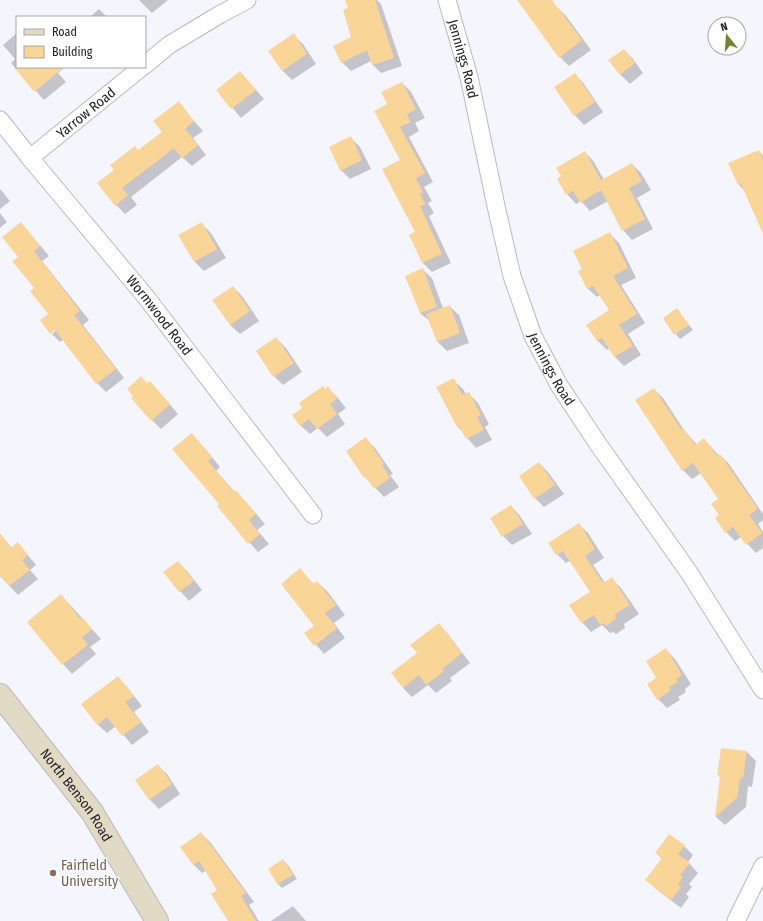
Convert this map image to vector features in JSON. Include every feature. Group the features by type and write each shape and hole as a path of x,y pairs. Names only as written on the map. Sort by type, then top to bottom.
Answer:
{"main road":[{"name":"North Benson Road","path":"0,695 92,812 157,921"}],"street":[{"path":"146,64 169,45 219,15 248,0"},
{"name":"Jennings Road","path":"447,0 469,77 512,276 533,336 559,385 598,444 688,571 763,690"},
{"name":"Yarrow Road","path":"30,158 141,68"},
{"name":"Wormwood Road","path":"0,120 146,297 313,515"},
{"path":"736,921 763,866"}],"building":[{"path":"345,0 375,0 394,58 372,65 367,50 341,63 333,46 351,37 343,10 348,8"},
{"path":"517,0 552,0 582,40 559,58"},
{"path":"294,33 307,54 282,71 268,51"},
{"path":"624,49 635,63 620,75 608,60"},
{"path":"14,67 63,68 34,92"},
{"path":"240,71 256,90 231,109 216,90"},
{"path":"575,73 595,102 574,116 554,87"},
{"path":"402,82 416,109 407,114 411,122 400,127 425,173 416,178 423,192 420,194 425,204 420,206 442,254 422,263 409,235 415,232 382,169 400,160 374,111 387,104 381,92"},
{"path":"179,101 194,121 185,129 198,145 182,158 174,148 122,188 128,195 115,206 97,183 114,170 110,165 135,146 138,150 162,132 153,121"},
{"path":"351,136 362,160 340,171 329,147"},
{"path":"759,150 763,160 763,234 741,184 738,185 728,163"},
{"path":"585,151 601,180 632,163 642,181 629,188 645,219 622,231 601,190 580,203 573,191 566,195 557,179 561,176 556,168"},
{"path":"21,222 40,246 34,251 80,311 74,315 116,369 96,384 55,330 50,334 40,320 48,314 30,291 34,288 12,261 18,257 2,237"},
{"path":"202,222 217,249 194,262 178,235"},
{"path":"610,232 628,268 613,276 637,314 619,325 633,346 614,357 602,338 597,341 586,325 609,310 593,286 587,289 578,271 582,269 573,251"},
{"path":"423,268 437,307 420,313 405,276"},
{"path":"233,286 250,311 230,325 212,300"},
{"path":"450,305 460,333 437,342 426,314"},
{"path":"677,308 689,325 674,335 663,318"},
{"path":"276,337 294,363 273,377 256,351"},
{"path":"141,376 147,383 150,381 170,404 151,421 131,398 133,396 127,389"},
{"path":"454,378 462,395 469,392 481,415 477,417 484,430 466,439 459,426 457,427 436,387"},
{"path":"323,386 325,389 328,386 337,399 330,404 337,414 317,429 309,419 300,426 292,415 302,408 299,403"},
{"path":"654,388 681,429 683,428 695,445 704,438 717,456 720,454 758,509 749,515 762,533 746,545 733,527 725,533 715,518 719,515 711,504 718,499 693,463 682,471 635,400"},
{"path":"192,433 212,458 208,461 234,492 236,490 256,514 249,520 260,534 248,544 217,506 219,504 172,449"},
{"path":"366,437 384,464 382,465 390,478 374,489 365,476 364,478 346,451"},
{"path":"539,462 555,485 534,499 519,476"},
{"path":"511,505 523,524 502,537 490,518"},
{"path":"579,523 595,549 585,556 603,583 612,577 630,605 615,614 616,619 606,626 604,623 600,625 594,615 581,623 569,605 590,592 563,551 556,555 548,543"},
{"path":"0,533 11,548 18,542 28,555 22,560 30,570 9,586 0,575"},
{"path":"178,561 194,581 179,592 163,572"},
{"path":"300,568 313,584 317,581 336,605 325,613 337,628 314,646 304,633 314,626 281,584"},
{"path":"61,594 80,619 82,617 92,629 82,637 88,645 62,665 27,622"},
{"path":"439,623 462,653 442,669 444,671 426,685 419,675 403,688 391,673 417,653 410,645"},
{"path":"666,648 682,675 676,679 678,682 669,687 671,690 657,700 647,684 656,678 646,661"},
{"path":"118,676 134,696 125,702 141,722 122,736 107,717 97,725 81,704"},
{"path":"721,748 747,751 743,778 740,778 737,798 715,817 720,776 717,775"},
{"path":"158,764 172,784 149,800 135,780"},
{"path":"201,832 246,893 241,896 256,921 228,921 211,894 217,890 199,861 193,865 180,847"},
{"path":"669,834 685,845 678,854 690,863 680,875 683,877 678,885 681,887 671,900 645,880 662,858 655,853"},
{"path":"283,859 293,875 277,884 268,869"}],"place":[{"name":"Fairfield University","path":"53,873"}]}
